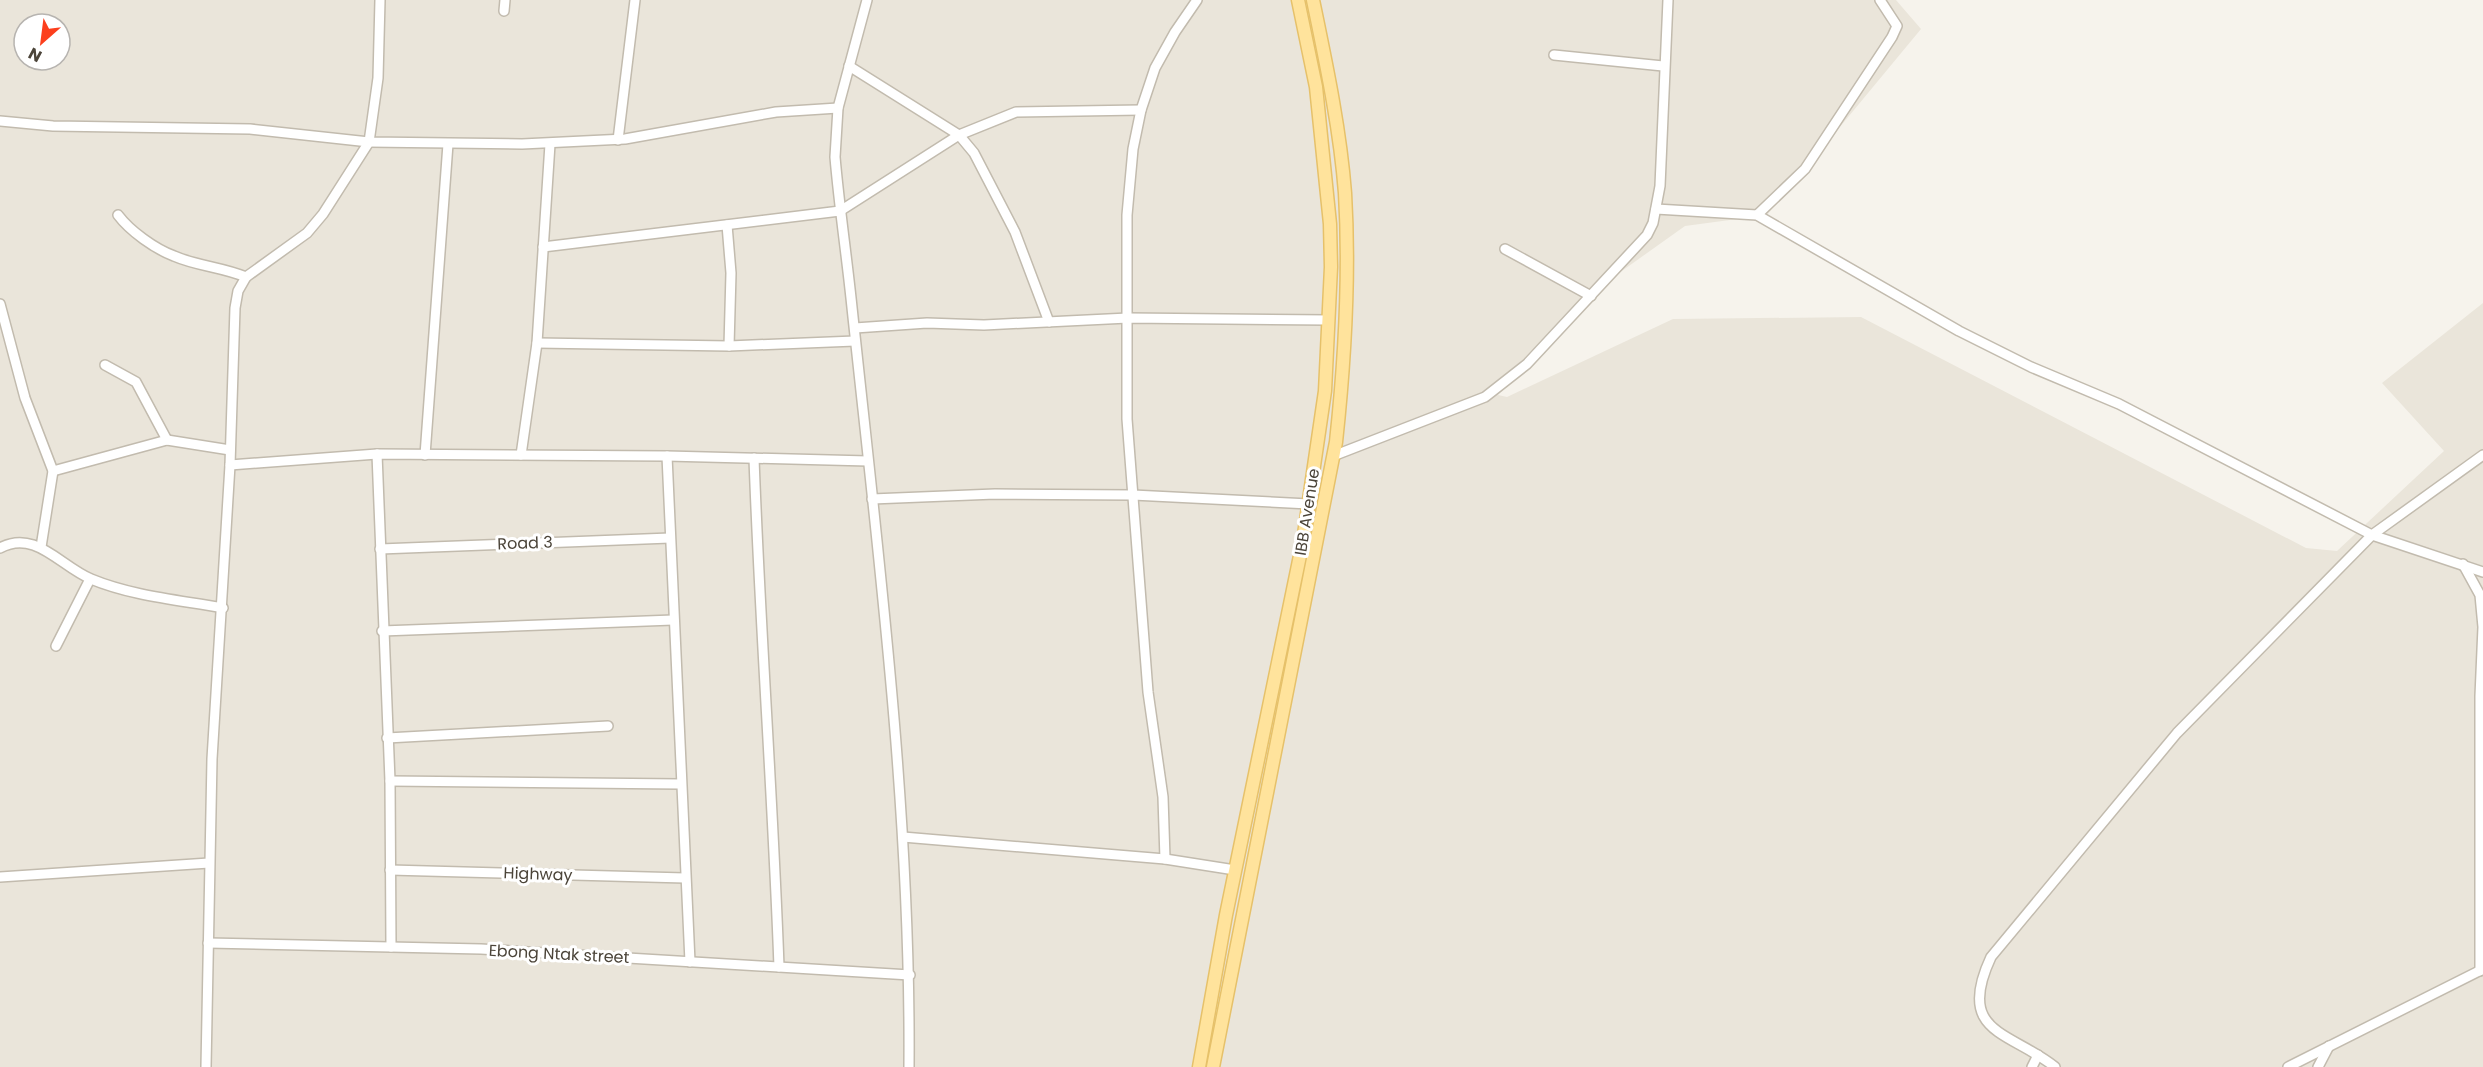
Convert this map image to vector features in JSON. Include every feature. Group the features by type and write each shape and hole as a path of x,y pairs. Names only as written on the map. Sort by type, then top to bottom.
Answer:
{"main road":[{"name":"IBB Avenue","path":"1199,1067 1235,870 1309,504 1325,391 1329,320 1330,224 1316,87 1298,0"},
{"path":"1213,1067 1333,456 1346,332 1348,273 1345,193 1333,103 1314,0"}],"street":[{"path":"206,1067 212,759 223,608 235,308 238,291 246,277 307,233 323,214 369,142 378,78 380,0"},
{"path":"504,11 505,0"},
{"path":"618,140 635,0"},
{"path":"867,0 838,108 835,143 840,211 855,328 886,620 903,837 910,975 909,1067"},
{"path":"1165,859 1163,797 1148,692 1127,419 1127,215 1133,149 1141,110 1155,68 1174,32 1197,0"},
{"path":"1333,456 1485,397 1527,364 1647,235 1653,223 1660,186 1663,66 1668,0"},
{"path":"1757,215 1805,169 1892,37 1897,26 1880,0"},
{"path":"1554,55 1663,66"},
{"path":"849,66 959,135 974,153 1015,232 1049,322"},
{"path":"0,121 53,126 250,129 369,142 550,144 618,140 776,112 838,108"},
{"path":"543,246 840,211 959,135 1016,112 1043,113 1078,109 1141,110"},
{"path":"425,455 448,144"},
{"path":"521,455 537,343 550,144"},
{"path":"1656,209 1757,215 1959,331 2031,367 2119,404 2372,535 2483,572"},
{"path":"117,215 124,224 172,256 222,267 246,277"},
{"path":"727,225 731,273 729,346"},
{"path":"1505,249 1592,296"},
{"path":"0,303 25,398 53,471 41,547"},
{"path":"855,328 927,323 984,325 1128,318 1329,320"},
{"path":"537,343 729,346 855,341"},
{"path":"105,364 136,382 167,440"},
{"path":"53,471 167,440 230,450"},
{"path":"377,454 382,631 390,781 391,947"},
{"path":"230,465 377,454 667,456 868,461"},
{"path":"2055,1067 1994,1031 1984,1019 1979,1000 1984,972 1991,957 2177,733 2372,535 2483,455"},
{"path":"667,456 690,962"},
{"path":"754,458 761,652 772,778 779,967"},
{"path":"872,500 994,494 1133,495 1309,504"},
{"name":"Road 3","path":"380,549 670,538"},
{"path":"0,548 8,544 28,542 41,547 90,579 139,594 223,608"},
{"path":"2288,1067 2482,970 2480,696 2483,627 2480,596 2463,564"},
{"path":"56,646 90,579"},
{"path":"382,631 673,620"},
{"path":"387,738 608,726"},
{"path":"390,781 681,784"},
{"path":"903,837 1165,859 1235,870"},
{"path":"0,877 209,863"},
{"name":"Highway","path":"390,870 685,878"},
{"name":"Ebong Ntak street","path":"208,943 481,949 910,975"},
{"path":"2318,1067 2329,1046"},
{"path":"2032,1067 2038,1055"}],"shaded area":[{"path":"0,0 1896,0 1921,29 1767,215 1685,226 1619,273 1498,395 1507,397 1673,319 1861,317 2306,548 2337,551 2444,451 2382,383 2483,303 2483,1067 0,1067"}]}
